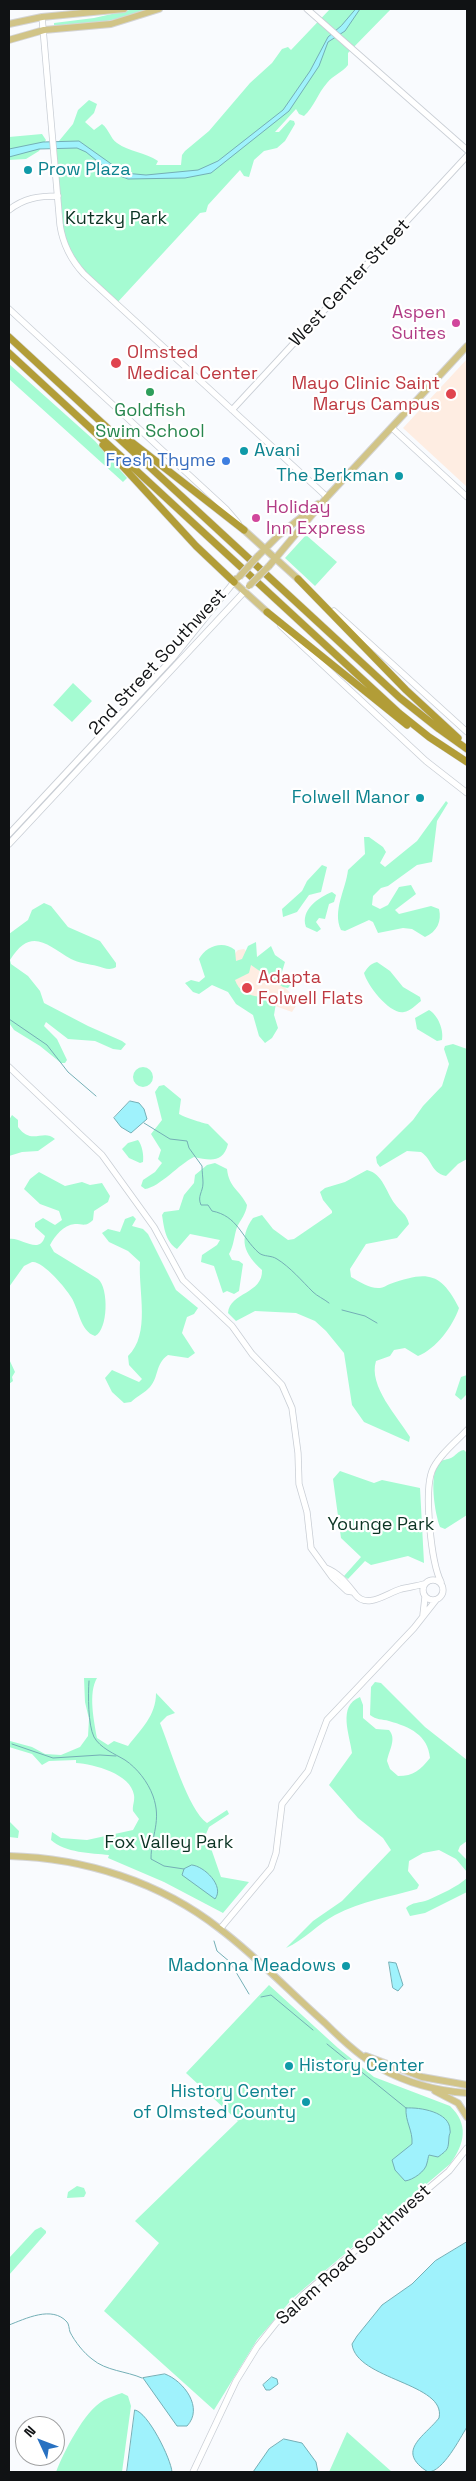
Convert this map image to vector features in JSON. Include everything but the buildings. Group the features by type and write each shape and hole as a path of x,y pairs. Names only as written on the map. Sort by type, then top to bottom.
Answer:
{"highway":[{"path":"9,338 400,698 439,730 467,748"},
{"path":"9,354 394,708 444,748"},
{"path":"90,411 244,530"},
{"path":"81,420 185,536 236,579"},
{"path":"298,579 406,690 467,748"},
{"path":"267,612 388,711 417,732 467,762"}],"main road":[{"path":"9,24 42,17 124,9"},
{"path":"9,40 44,30 111,24 158,9"},
{"name":"2nd Street Southwest","path":"247,589 276,559 327,497 467,346"},
{"name":"2nd Street Southwest","path":"236,579 265,549 327,497"},
{"path":"244,530 298,579"},
{"path":"236,579 267,612"},
{"path":"9,1856 63,1861 120,1875 173,1899 220,1929 342,2039 382,2069 425,2086 454,2101 467,2117"},
{"path":"364,2055 422,2077 467,2085"},
{"path":"425,2086 467,2093"}],"street":[{"path":"308,9 467,150"},
{"path":"42,17 58,196 64,241 71,258 79,269 327,497"},
{"name":"West Center Street","path":"232,410 467,156"},
{"path":"9,210 20,202 32,198 58,196"},
{"path":"9,309 226,509 244,530"},
{"path":"392,428 467,497"},
{"name":"2nd Street Southwest","path":"9,834 172,659 236,579"},
{"path":"298,579 467,732"},
{"name":"2nd Street Southwest","path":"9,844 247,589"},
{"path":"267,612 295,641 426,761 467,793"},
{"path":"9,1067 105,1158 154,1227 180,1275 232,1326 252,1354 279,1380 290,1402 298,1453 299,1484 308,1512 310,1545 314,1555 347,1591 353,1592 362,1599 371,1601 435,1579 441,1582"},
{"path":"220,1929 272,1868 276,1853 282,1804 308,1770 326,1720 443,1594 444,1587 433,1559 429,1493 431,1476 436,1464 467,1430"},
{"path":"423,1617 426,1583 433,1559"},
{"path":"412,1587 425,1596 436,1600"},
{"name":"Salem Road Southwest","path":"193,2472 236,2381 257,2347 276,2323 304,2294 449,2171 467,2148"}],"shaded area":[{"name":"Mayo Clinic Saint Marys Campus","path":"467,359 467,487 403,428"},
{"path":"244,949 299,1001 292,1012 267,1003 263,1008 215,974 238,950"}],"green space":[{"path":"134,9 148,9 102,22 54,25 54,23 94,18"},
{"name":"Kutzky Park","path":"330,9 391,9 348,53 348,65 327,83 304,116 299,114 296,109 275,132 279,132 290,120 294,121 295,124 285,141 277,148 264,151 254,160 249,177 244,176 240,170 208,205 206,212 200,213 116,304 84,274 65,247 54,147 73,124 78,110 89,100 97,104 94,113 85,122 94,130 102,124 117,143 153,158 158,161 156,165 181,165 182,155 185,151 209,131 250,83 272,63 282,49 288,47 291,50"},
{"path":"42,134 46,140 39,151 26,159 9,160 9,137"},
{"path":"9,364 95,441 127,478 123,482 9,379"},
{"path":"306,535 337,562 315,586 285,558"},
{"path":"73,683 92,701 72,722 53,705"},
{"path":"446,801 448,803 437,821 432,862 417,865 388,886 381,888 373,896 372,905 380,909 388,905 399,887 411,885 416,894 395,910 399,914 431,906 439,909 440,918 438,926 425,937 412,929 403,928 378,933 373,922 369,920 345,931 341,930 338,915 340,900 348,870 365,854 364,837 369,837 383,847 386,852 380,863 385,867 417,841"},
{"path":"322,865 327,867 321,892 309,895 297,912 283,917 282,909 302,891 307,881"},
{"path":"332,892 336,895 334,902 329,904 325,919 319,918 316,922 321,929 317,932 306,927 305,921 308,910 316,901"},
{"path":"44,903 51,906 68,927 100,941 116,963 116,967 107,969 77,962 39,941 25,944 10,960 11,964 28,976 40,991 44,1003 122,1041 126,1044 121,1050 113,1049 95,1041 68,1039 46,1022 44,1026 57,1039 67,1060 65,1063 61,1063 40,1046 14,1030 9,1023 9,934 28,920 32,910"},
{"path":"256,942 257,957 271,946 275,955 285,962 281,975 293,982 288,988 283,987 251,965 249,973 235,980 243,991 276,1003 274,1015 278,1028 272,1038 265,1043 259,1036 253,1015 236,1004 228,992 212,985 199,994 193,992 185,983 191,980 199,982 205,977 199,959 210,948 220,945 230,947 235,950 236,961 242,959 248,946"},
{"path":"377,962 390,971 403,987 420,997 421,1001 404,1012 398,1012 386,1004 374,991 364,973 369,966"},
{"path":"429,1010 440,1023 442,1040 437,1041 417,1029 415,1018"},
{"path":"453,1044 467,1049 467,1159 458,1164 446,1176 437,1172 421,1152 407,1151 380,1167 376,1157 413,1120 442,1086 449,1064 444,1049 445,1046"},
{"path":"143,1067 150,1070 153,1077 150,1084 143,1087 136,1084 133,1077 136,1070"},
{"path":"164,1085 181,1099 179,1114 208,1124 228,1144 223,1155 219,1158 194,1157 157,1184 145,1189 141,1186 143,1180 155,1172 162,1163 158,1159 161,1150 151,1134 162,1120 155,1092 159,1086"},
{"path":"12,1115 18,1120 18,1127 23,1133 33,1136 46,1135 55,1139 38,1151 22,1152 9,1156 9,1120"},
{"path":"138,1140 142,1147 143,1156 143,1162 140,1163 129,1158 122,1149 128,1143"},
{"path":"215,1163 227,1169 232,1185 247,1205 237,1227 229,1254 232,1260 243,1264 239,1291 234,1294 227,1291 223,1293 214,1266 201,1262 202,1255 217,1245 220,1240 190,1234 177,1249 170,1242 164,1229 162,1215 164,1212 179,1210 184,1195 194,1183 195,1175 207,1165"},
{"path":"367,1170 381,1179 409,1224 397,1238 366,1244 350,1269 351,1277 365,1285 382,1288 413,1277 430,1277 445,1287 459,1308 453,1322 443,1336 425,1353 418,1356 405,1348 394,1350 390,1356 376,1361 376,1381 380,1391 410,1437 409,1442 364,1422 352,1405 344,1353 315,1321 296,1313 255,1311 236,1321 228,1313 234,1301 252,1289 261,1278 262,1270 251,1258 245,1246 248,1226 253,1218 262,1215 273,1229 288,1240 294,1239 332,1213 320,1192 325,1188 345,1182"},
{"path":"39,1172 65,1186 82,1182 90,1185 102,1183 110,1196 108,1202 94,1211 91,1222 67,1226 50,1245 54,1252 98,1279 102,1284 106,1309 105,1318 99,1332 95,1336 83,1325 74,1302 68,1293 59,1281 42,1265 32,1262 24,1266 9,1287 9,1239 34,1245 39,1244 45,1236 35,1227 35,1223 43,1218 55,1225 62,1220 59,1211 40,1204 24,1189 30,1179"},
{"path":"133,1216 136,1219 132,1226 143,1229 148,1234 176,1290 198,1308 194,1314 187,1317 182,1333 195,1353 188,1358 168,1355 161,1362 150,1387 131,1402 124,1403 112,1392 105,1378 112,1370 139,1382 142,1379 129,1365 128,1356 135,1347 141,1324 140,1262 128,1251 109,1242 102,1233 108,1229 120,1232 125,1219"},
{"path":"9,1359 15,1372 12,1377 13,1381 9,1384"},
{"path":"467,1375 467,1394 461,1400 455,1395 461,1377"},
{"path":"464,1450 467,1453 467,1515 445,1529 440,1527 436,1513 434,1475 436,1467 442,1460 451,1458"},
{"name":"Younge Park","path":"340,1471 374,1483 382,1480 420,1488 424,1563 408,1556 371,1565 365,1561 348,1579 344,1576 361,1557 341,1538 333,1479"},
{"name":"Fox Valley Park","path":"84,1678 97,1678 94,1684 92,1699 94,1724 97,1738 108,1745 114,1741 128,1746 151,1715 156,1693 175,1713 167,1716 160,1723 186,1792 200,1816 207,1823 227,1810 229,1814 209,1827 206,1834 221,1877 249,1882 223,1913 164,1882 108,1858 109,1855 63,1848 51,1840 52,1832 61,1838 87,1840 133,1830 139,1819 133,1811 134,1795 131,1788 119,1776 92,1765 76,1763 76,1760 49,1761 42,1765 32,1754 9,1747 10,1741 32,1747 45,1754 61,1755 80,1747 88,1736 89,1719 85,1702"},
{"path":"375,1682 381,1683 425,1727 467,1760 467,1841 460,1846 458,1851 467,1860 467,1872 456,1859 439,1850 423,1853 409,1861 408,1871 419,1885 417,1889 345,1910 286,1948 313,1921 342,1901 391,1850 383,1838 358,1818 329,1785 352,1753 347,1714 353,1701 360,1697 363,1705 363,1718 376,1729 389,1730 391,1733 392,1741 387,1761 390,1769 398,1776 416,1772 430,1758 426,1743 417,1733 404,1726 377,1719 370,1715 371,1687"},
{"path":"9,1821 19,1831 18,1838 9,1837"},
{"path":"467,1878 467,1892 425,1913 410,1916 406,1908 408,1906 428,1900"},
{"path":"269,1985 338,2048 374,2077 450,2106 460,2120 463,2134 462,2142 450,2164 293,2298 257,2340 214,2410 104,2311 159,2243 135,2221 238,2121 186,2073"},
{"path":"77,2186 84,2188 86,2193 84,2197 67,2198 68,2192"},
{"path":"41,2227 46,2233 9,2275 9,2258 35,2230"},
{"path":"122,2393 128,2396 131,2406 122,2472 56,2472 59,2466 65,2466 65,2452 82,2422 104,2400"},
{"path":"347,2432 392,2472 329,2472"}],"water":[{"path":"356,9 360,9 345,31 328,42 319,66 289,111 211,173 185,178 128,179 112,173 86,152 77,148 39,149 9,157 9,149 43,142 79,141 124,173 146,175 198,170 218,161 283,110 310,71 328,37"},
{"path":"130,1101 139,1103 144,1109 147,1119 131,1133 121,1127 114,1118"},
{"path":"192,1865 202,1869 212,1878 217,1888 215,1899 182,1875 184,1869"},
{"path":"389,1962 396,1963 403,1985 398,1991 393,1988"},
{"path":"406,2108 419,2108 440,2115 449,2124 450,2132 446,2150 438,2157 429,2155 422,2172 405,2181 395,2170 392,2160 412,2144"},
{"path":"467,2242 467,2427 445,2461 434,2471 428,2472 418,2464 413,2451 420,2438 439,2418 438,2406 429,2397 416,2389 368,2366 357,2356 352,2344 382,2305 412,2284 435,2261"},
{"path":"165,2374 185,2389 193,2403 192,2419 187,2426 177,2426 143,2378"},
{"path":"272,2377 277,2379 278,2384 270,2390 266,2390 263,2385"},
{"path":"135,2410 152,2427 163,2447 172,2472 127,2472"},
{"path":"284,2439 302,2443 316,2462 318,2472 253,2472 269,2449"}],"waterway":[{"path":"9,1019 47,1045 68,1072 96,1096"},
{"path":"144,1123 170,1139 187,1141 189,1148 202,1166 203,1186 200,1199 201,1205 208,1205 212,1211 228,1217 259,1253 282,1262 315,1293 329,1303"},
{"path":"342,1310 365,1316 377,1323"},
{"path":"89,1681 90,1718 94,1737 104,1748 134,1767 145,1781 153,1796 156,1821 151,1859 164,1866 184,1869"},
{"path":"12,1744 53,1758 100,1755 116,1756"},
{"path":"214,1941 217,1951 230,1962 249,1994"},
{"path":"261,1997 271,1995 313,2030"},
{"path":"327,2044 406,2108"},
{"path":"9,2325 38,2315 54,2314 68,2323 70,2332 77,2343 92,2359 103,2366 142,2378"}],"place":[{"name":"Prow Plaza","path":"28,170"},
{"name":"Aspen Suites","path":"456,323"},
{"name":"Olmsted Medical Center","path":"116,363"},
{"name":"Goldfish Swim School","path":"150,392"},
{"name":"Mayo Clinic Saint Marys Campus","path":"451,394"},
{"name":"Avani","path":"244,451"},
{"name":"Fresh Thyme","path":"226,461"},
{"name":"The Berkman","path":"399,476"},
{"name":"Holiday Inn Express","path":"256,518"},
{"name":"Folwell Manor","path":"420,798"},
{"name":"Adapta Folwell Flats","path":"247,988"},
{"name":"Madonna Meadows","path":"346,1966"},
{"name":"History Center","path":"289,2066"},
{"name":"History Center of Olmsted County","path":"306,2102"}]}
